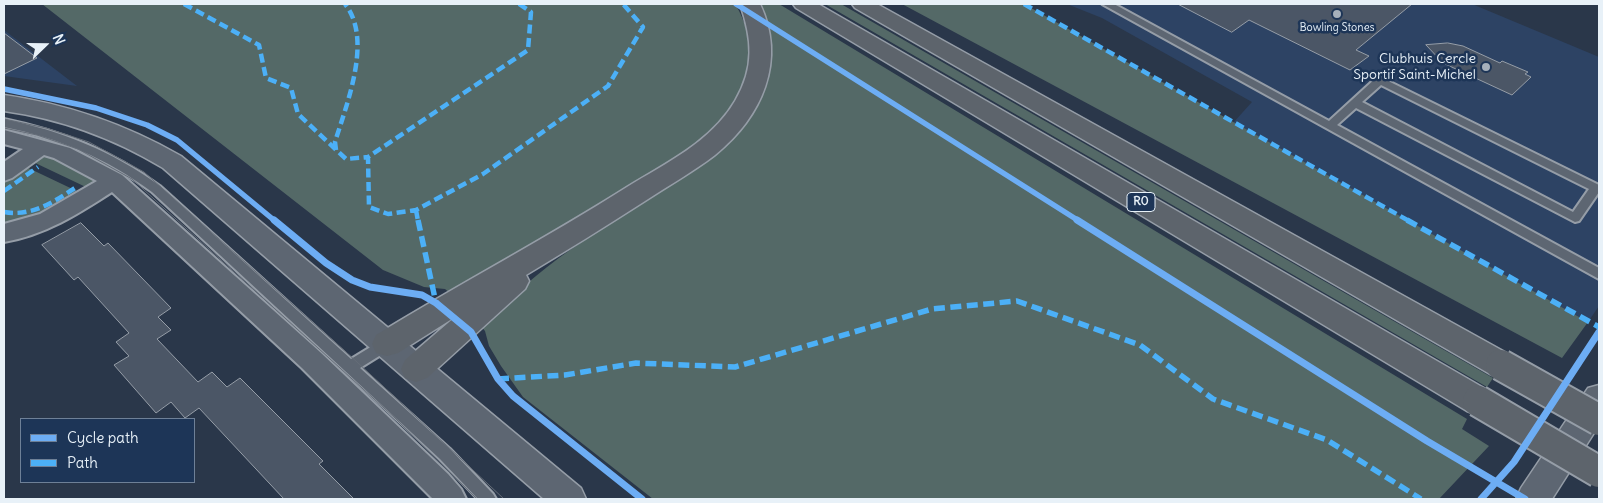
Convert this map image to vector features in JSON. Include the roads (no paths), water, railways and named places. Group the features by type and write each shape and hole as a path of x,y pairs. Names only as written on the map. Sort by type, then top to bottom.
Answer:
{"highway":[{"path":"387,344 558,244 695,157 720,137 737,117 754,89 761,63 762,38 760,25 750,4"},
{"name":"R0","path":"804,4 1599,472"},
{"name":"R0","path":"862,4 1599,420"},
{"path":"416,369 558,244"}],"street":[{"path":"4,103 18,104 95,124 140,143 172,162 569,499"},
{"path":"4,137 43,146 82,162 114,180 310,360 438,483 451,499"},
{"path":"4,173 43,146"},
{"path":"4,233 50,220 114,180"},
{"path":"1533,499 1599,398"}],"lane":[{"path":"1107,4 1599,274"},
{"path":"1330,126 1355,103 1380,80 1596,188 1575,218 1355,103"},
{"path":"4,124 43,131 74,141 115,160 133,171 156,189 445,454 488,499"},
{"path":"350,367 387,344"}],"tram line":[{"path":"4,119 46,128 89,142 144,172 357,362 504,499"},
{"path":"4,128 37,135 78,149 132,179 395,418 477,499"}],"place":[{"name":"Bowling Stones","path":"1337,14"},
{"name":"Clubhuis Cercle Sportif Saint-Michel","path":"1486,67"}]}
